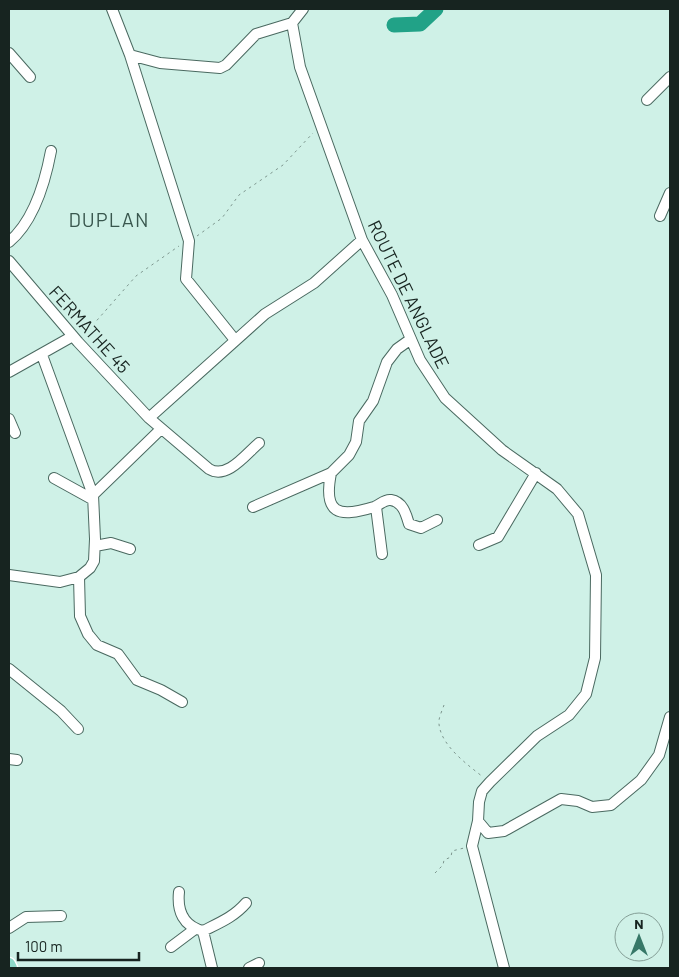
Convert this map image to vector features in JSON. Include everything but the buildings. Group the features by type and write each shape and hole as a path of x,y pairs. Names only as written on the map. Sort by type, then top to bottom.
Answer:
{"main road":[{"path":"9,964 11,968"}],"street":[{"path":"112,9 130,56 189,241 186,279 235,340"},
{"path":"130,56 160,63 220,68 226,65 256,34 292,23 300,10"},
{"name":"ROUTE DE ANGLADE","path":"292,23 300,67 362,240 392,295 420,360 445,398 502,450 536,473 556,490 578,514 596,576 595,658 586,694 569,715 537,736 482,791 472,846 504,968"},
{"path":"9,53 30,77"},
{"path":"647,100 670,77"},
{"path":"9,242 25,228 47,173 51,151"},
{"path":"660,216 670,193"},
{"path":"149,418 264,314 314,283 362,240"},
{"name":"FERMATHE 45","path":"9,262 76,339 149,418 209,469 218,472 227,470 259,443"},
{"path":"9,372 76,339"},
{"path":"253,508 331,473 349,455 356,442 359,420 373,401 387,362 397,349 411,339"},
{"path":"9,575 60,582 79,577 90,568 94,561 92,497 42,355"},
{"path":"9,419 15,433"},
{"path":"92,497 161,429"},
{"path":"331,473 328,486 330,502 334,510 341,514 376,507 384,501 393,500 403,507 409,524 421,528 437,520"},
{"path":"479,545 498,536 536,473"},
{"path":"54,478 92,497"},
{"path":"376,507 382,554"},
{"path":"95,546 111,543 130,549"},
{"path":"79,577 80,616 88,634 98,645 118,654 137,680 161,690 182,702"},
{"path":"9,669 60,710 78,729"},
{"path":"478,821 488,832 504,832 561,799 578,801 592,807 611,805 641,780 659,755 670,717"},
{"path":"179,892 179,911 184,920 199,930 212,968"},
{"path":"171,947 199,930 225,921 238,912 246,903"},
{"path":"9,928 26,917 62,916"},
{"path":"249,968 259,963"}],"path":[{"path":"76,339 136,276 168,252 189,241 222,218 239,195 283,164 320,125"},
{"path":"444,705 438,723 442,735 454,751 490,782"},
{"path":"436,873 443,866 444,860 451,857 454,850 472,846"}],"waterway":[{"path":"394,25 420,24 436,9"}],"district":[{"name":"DUPLAN","path":"109,219"}]}
